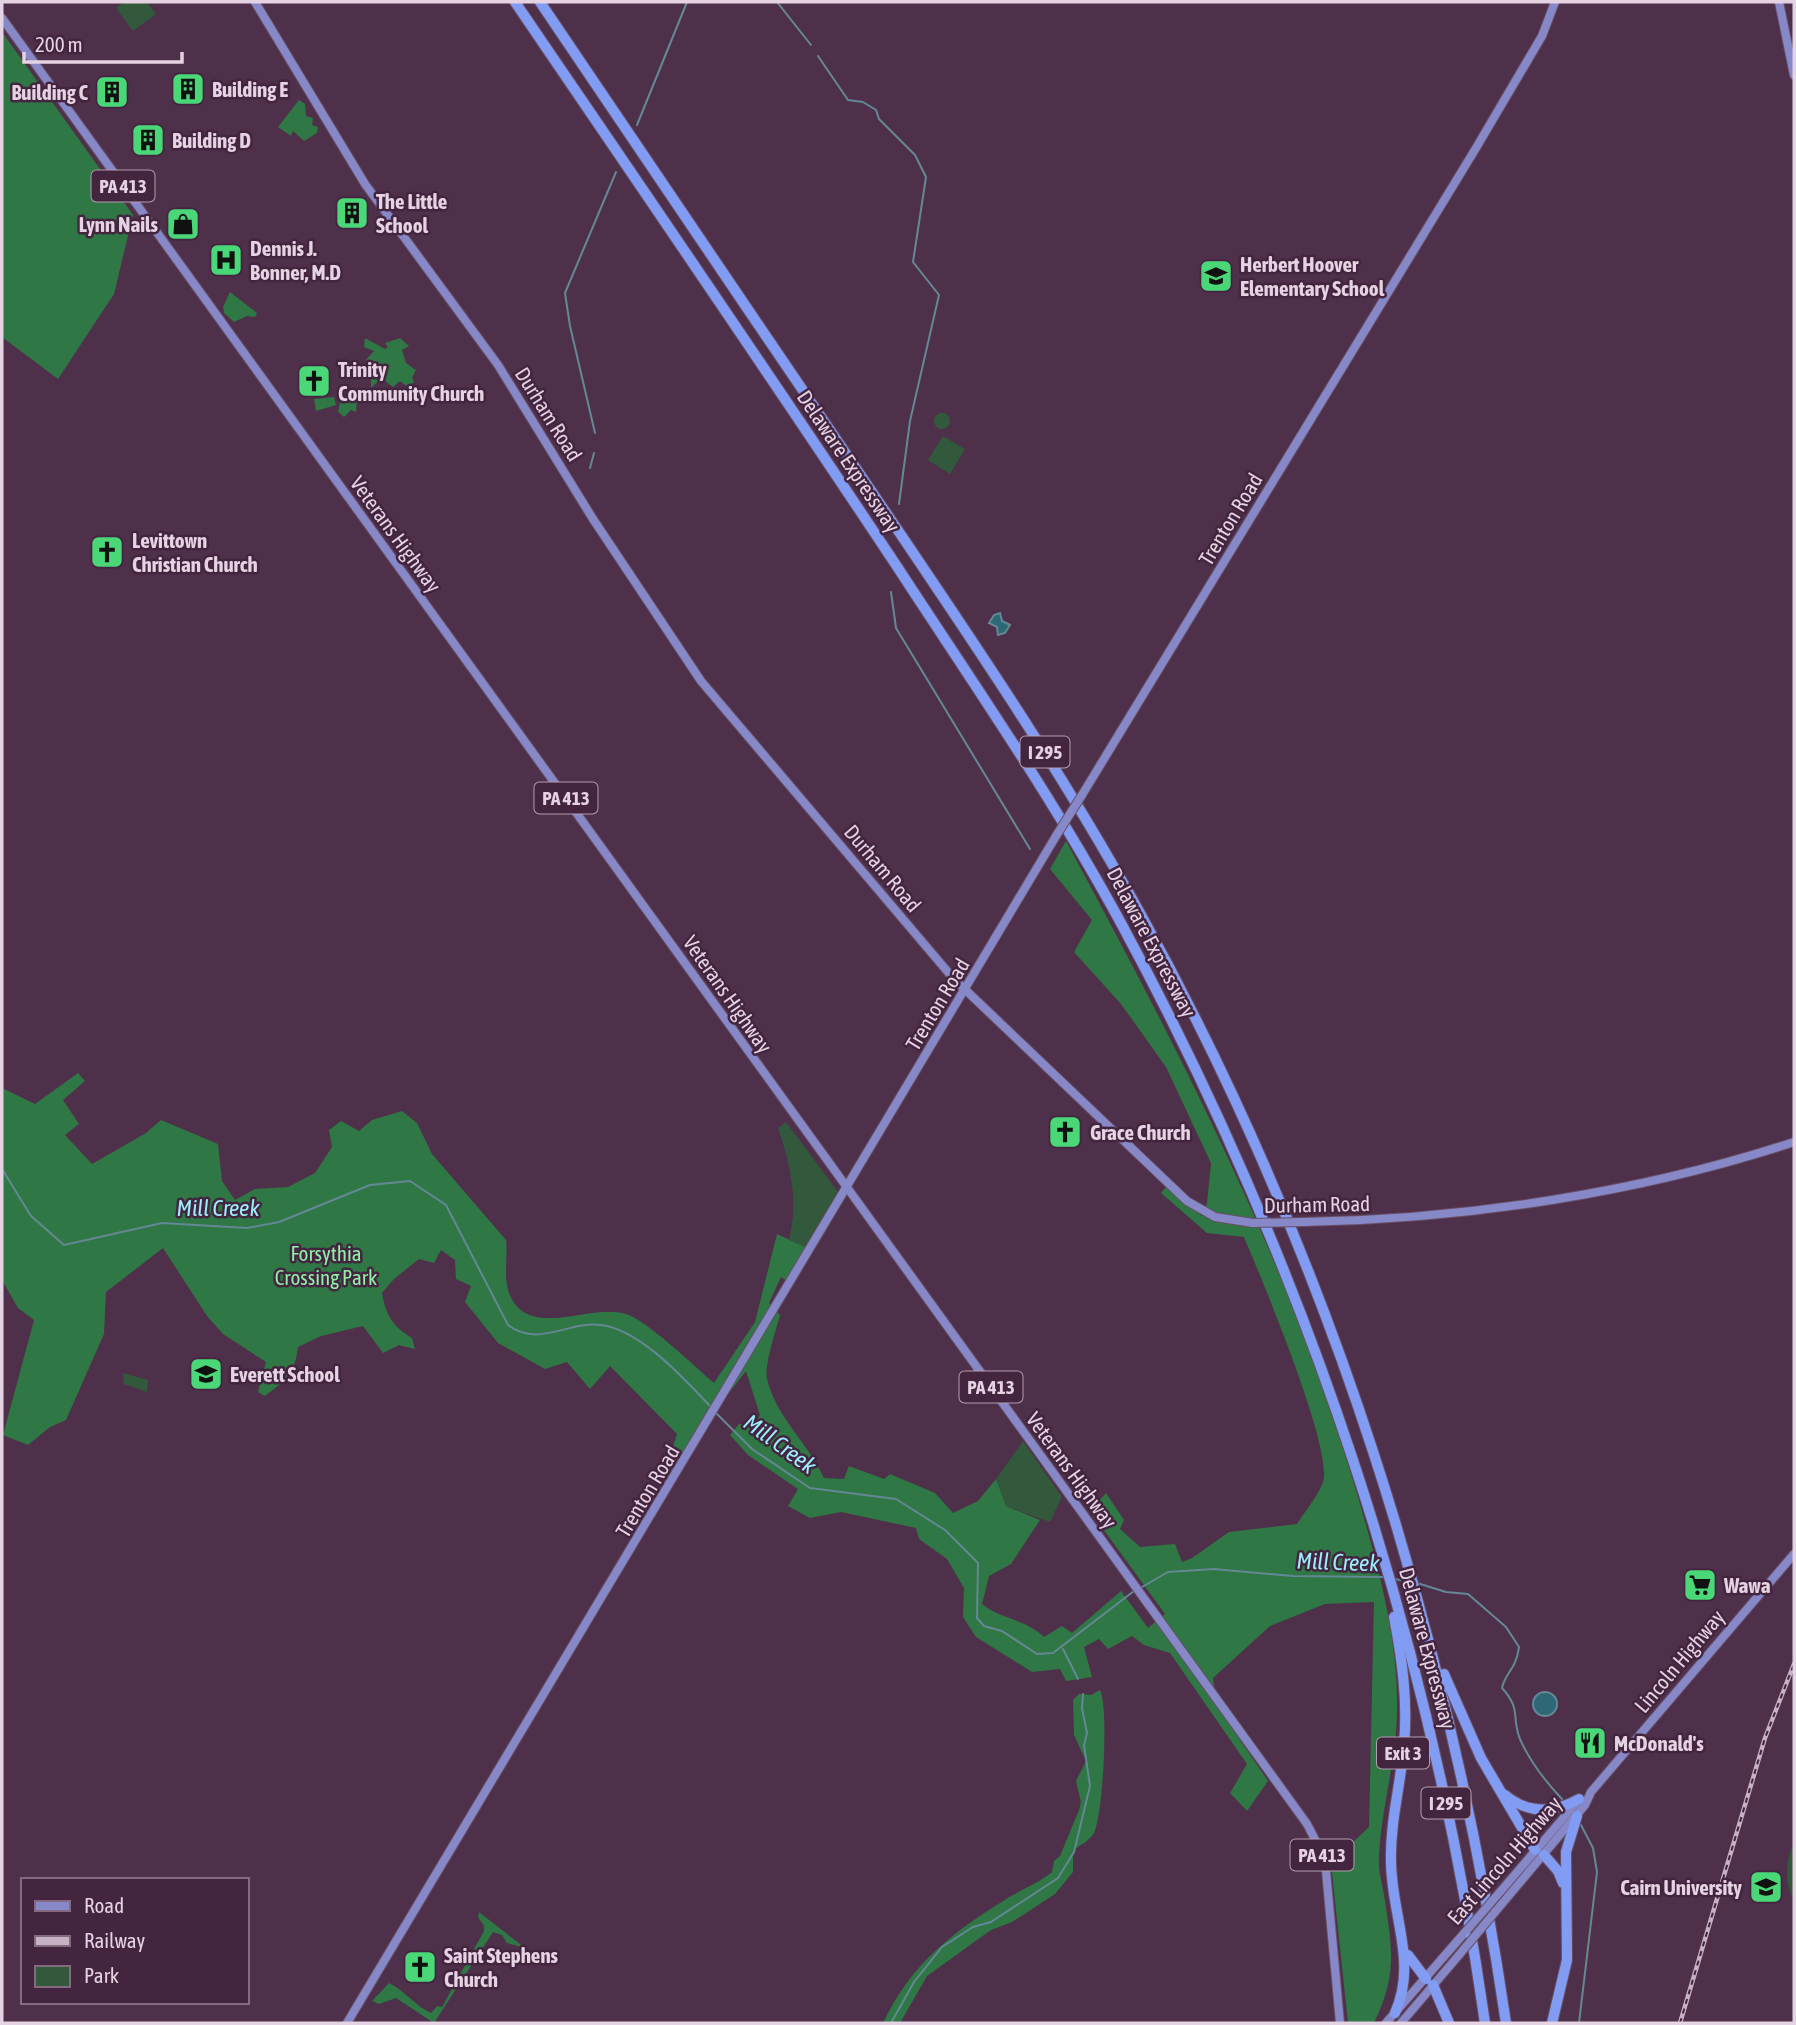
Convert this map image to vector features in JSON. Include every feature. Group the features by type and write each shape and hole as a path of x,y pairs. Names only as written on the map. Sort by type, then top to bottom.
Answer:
{"highway":[{"name":"Delaware Expressway","path":"515,2 981,691 1098,882 1166,1008 1249,1182 1330,1389 1382,1551"},
{"name":"Delaware Expressway","path":"540,2 1007,693 1140,914 1245,1121 1305,1260 1356,1397 1417,1593 1475,1837 1506,2023"},
{"name":"Exit 3","path":"1382,1551 1391,1587 1405,1698 1404,1743 1391,1861 1394,1905 1405,1948"},
{"name":"Delaware Expressway","path":"1391,1587 1426,1709 1455,1846 1485,2023"},
{"path":"1429,1636 1462,1718 1500,1791 1540,1853 1558,1871 1566,1890"},
{"path":"1500,1791 1519,1805 1539,1810 1559,1808 1579,1799"},
{"path":"1552,2023 1569,1947 1567,1843 1577,1816"},
{"path":"1405,1948 1413,1964 1429,1982 1449,2023"},
{"path":"1395,2013 1405,1986 1405,1948"}],"main road":[{"name":"Durham Road","path":"255,2 372,195 498,365 593,519 691,667 966,990 1187,1201 1215,1217 1253,1223 1394,1219 1495,1208 1713,1167 1794,1142"},
{"name":"Trenton Road","path":"346,2023 718,1406 1056,836 1476,148 1542,36 1555,2"},
{"path":"1779,2 1794,75"},
{"name":"Veterans Highway","path":"2,18 1140,1594 1238,1724 1317,1842 1328,1881 1340,2023"},
{"name":"Lincoln Highway","path":"1591,1792 1794,1554"},
{"name":"East Lincoln Highway","path":"1386,2023 1459,1955 1502,1904 1579,1799 1591,1792"},
{"name":"East Lincoln Highway","path":"1401,2023 1457,1943 1500,1892 1577,1816 1591,1792"}],"green space":[{"path":"124,2 147,2 156,14 133,31 116,8"},
{"path":"2,32 133,215 114,294 58,379 2,337"},
{"path":"299,100 305,104 306,116 313,118 312,125 318,127 317,133 304,141 293,131 291,136 278,127"},
{"path":"230,292 257,313 255,317 247,316 234,322 224,313 223,307"},
{"path":"365,338 385,349 388,347 385,343 400,338 409,346 402,350 406,363 416,370 412,378 414,382 408,387 400,381 393,387 381,378 371,388 371,377 365,373 372,364 366,360 374,351 364,347"},
{"path":"357,394 356,412 351,410 344,417 338,412 340,402"},
{"path":"334,397 336,405 316,411 314,399"},
{"path":"942,413 950,421 942,429 934,421"},
{"path":"943,436 965,449 950,474 928,460"},
{"name":"Forsythia Crossing Park","path":"1066,841 1191,1080 1266,1244 1331,1411 1373,1550 1391,1631 1397,1686 1394,1749 1379,1862 1391,1945 1390,1975 1382,2006 1374,2023 1348,2023 1331,1863 1369,1827 1374,1602 1325,1604 1270,1626 1213,1678 1217,1706 1268,1781 1247,1811 1230,1793 1247,1764 1170,1653 1144,1645 1132,1636 1108,1649 1099,1639 1084,1647 1092,1677 1066,1681 1060,1669 1032,1672 976,1637 963,1617 964,1588 947,1559 919,1539 916,1528 841,1512 810,1518 788,1506 798,1489 748,1455 730,1435 739,1424 755,1424 760,1415 746,1371 680,1456 671,1453 677,1434 610,1366 590,1389 567,1362 545,1369 498,1343 465,1302 471,1286 456,1279 455,1260 441,1250 434,1263 419,1259 394,1279 382,1293 391,1319 412,1338 415,1349 399,1345 383,1353 363,1326 321,1336 298,1347 288,1376 265,1396 258,1392 266,1362 223,1334 207,1316 163,1248 106,1292 104,1334 66,1420 50,1427 28,1445 3,1435 34,1320 18,1308 2,1280 2,1088 35,1104 78,1073 85,1081 63,1100 79,1124 65,1135 92,1164 146,1133 161,1120 218,1144 222,1181 235,1200 255,1189 288,1187 315,1173 332,1147 329,1130 341,1121 359,1131 372,1120 402,1111 417,1123 432,1154 506,1240 507,1287 518,1307 530,1315 545,1318 611,1312 626,1314 659,1335 714,1383 755,1322 777,1234 807,1248 787,1281 781,1277 769,1303 780,1315 767,1366 767,1379 778,1406 824,1478 844,1479 849,1466 884,1479 890,1474 935,1493 953,1513 978,1501 996,1479 1006,1506 1040,1520 1011,1564 989,1576 982,1604 1029,1626 1044,1637 1062,1626 1072,1633 1121,1591 1148,1628 1165,1614 1090,1511 1106,1493 1124,1520 1120,1529 1140,1547 1175,1544 1182,1562 1229,1532 1297,1524 1321,1487 1323,1464 1318,1436 1294,1362 1244,1237 1207,1233 1161,1193 1166,1187 1202,1216 1207,1203 1211,1163 1166,1067 1121,1004 1074,952 1092,920 1050,869"},
{"path":"786,1122 838,1192 807,1248 789,1239 793,1211 792,1183 778,1128"},
{"path":"123,1373 148,1380 147,1392 124,1384"},
{"path":"1023,1441 1062,1497 1050,1522 1006,1506 996,1479"},
{"path":"1100,1690 1104,1717 1104,1761 1100,1805 1094,1833 1073,1850 1073,1872 1055,1894 1012,1922 991,1930 927,1976 900,2023 883,2023 907,1982 936,1950 990,1909 1052,1872 1054,1861 1060,1856 1081,1802 1076,1781 1086,1761 1074,1735 1073,1700 1079,1694 1091,1695"},
{"path":"1794,1842 1794,1901 1787,1871"},
{"path":"479,1912 525,1948 507,1943 502,1935 493,1932 434,2023 396,1998 379,2004 372,2001 389,1983 431,2013 437,2006 442,2007 484,1931 478,1917"}],"shaded area":[{"path":"1000,613 1002,621 1010,625 1005,633 998,635 997,627 989,623 994,615"},
{"path":"1545,1692 1554,1695 1557,1704 1554,1713 1545,1716 1536,1713 1533,1704 1536,1695"}],"waterway":[{"path":"637,125 687,2"},
{"path":"777,2 811,45"},
{"path":"818,56 848,100 863,102 876,110 879,119 915,155 926,177 913,262 939,295 910,421 899,504"},
{"path":"595,433 565,293 616,172"},
{"path":"590,468 594,453"},
{"path":"891,592 896,628 1030,849"},
{"name":"Mill Creek","path":"2,1169 31,1216 64,1245 162,1223 247,1228 279,1222 370,1185 410,1181 446,1205 508,1325 531,1334 589,1325 616,1329 661,1357 711,1407"},
{"name":"Mill Creek","path":"715,1412 752,1449 810,1488 896,1499 945,1530 978,1563 977,1618 984,1626 1002,1631 1037,1654 1053,1653 1134,1591"},
{"name":"Mill Creek","path":"1142,1587 1168,1572 1214,1569 1293,1576 1384,1577"},
{"name":"Mill Creek","path":"1393,1579 1408,1581"},
{"name":"Mill Creek","path":"1417,1583 1446,1592 1468,1594 1506,1627 1519,1647 1516,1661 1502,1688 1512,1702 1517,1731 1524,1747 1538,1771 1562,1799"},
{"path":"1063,1649 1078,1679"},
{"path":"891,2023 914,1982 942,1947 973,1927 991,1922 1058,1878 1074,1852 1090,1786 1084,1745 1087,1733 1082,1708 1083,1694"},
{"name":"Mill Creek","path":"1579,2023 1597,1872 1593,1848 1581,1825"}],"railway":[{"path":"1680,2023 1765,1738 1794,1664"}],"place":[{"name":"Building E","path":"188,89"},
{"name":"Building C","path":"112,92"},
{"name":"Building D","path":"148,140"},
{"name":"The Little School","path":"352,213"},
{"name":"Lynn Nails","path":"183,224"},
{"name":"Dennis J. Bonner, M.D","path":"226,260"},
{"name":"Herbert Hoover Elementary School","path":"1216,276"},
{"name":"Trinity Community Church","path":"314,381"},
{"name":"Levittown Christian Church","path":"107,552"},
{"name":"Grace Church","path":"1065,1132"},
{"name":"Everett School","path":"206,1374"},
{"name":"Wawa","path":"1700,1585"},
{"name":"McDonald's","path":"1590,1743"},
{"name":"Cairn University","path":"1766,1887"},
{"name":"Saint Stephens Church","path":"420,1967"}]}
